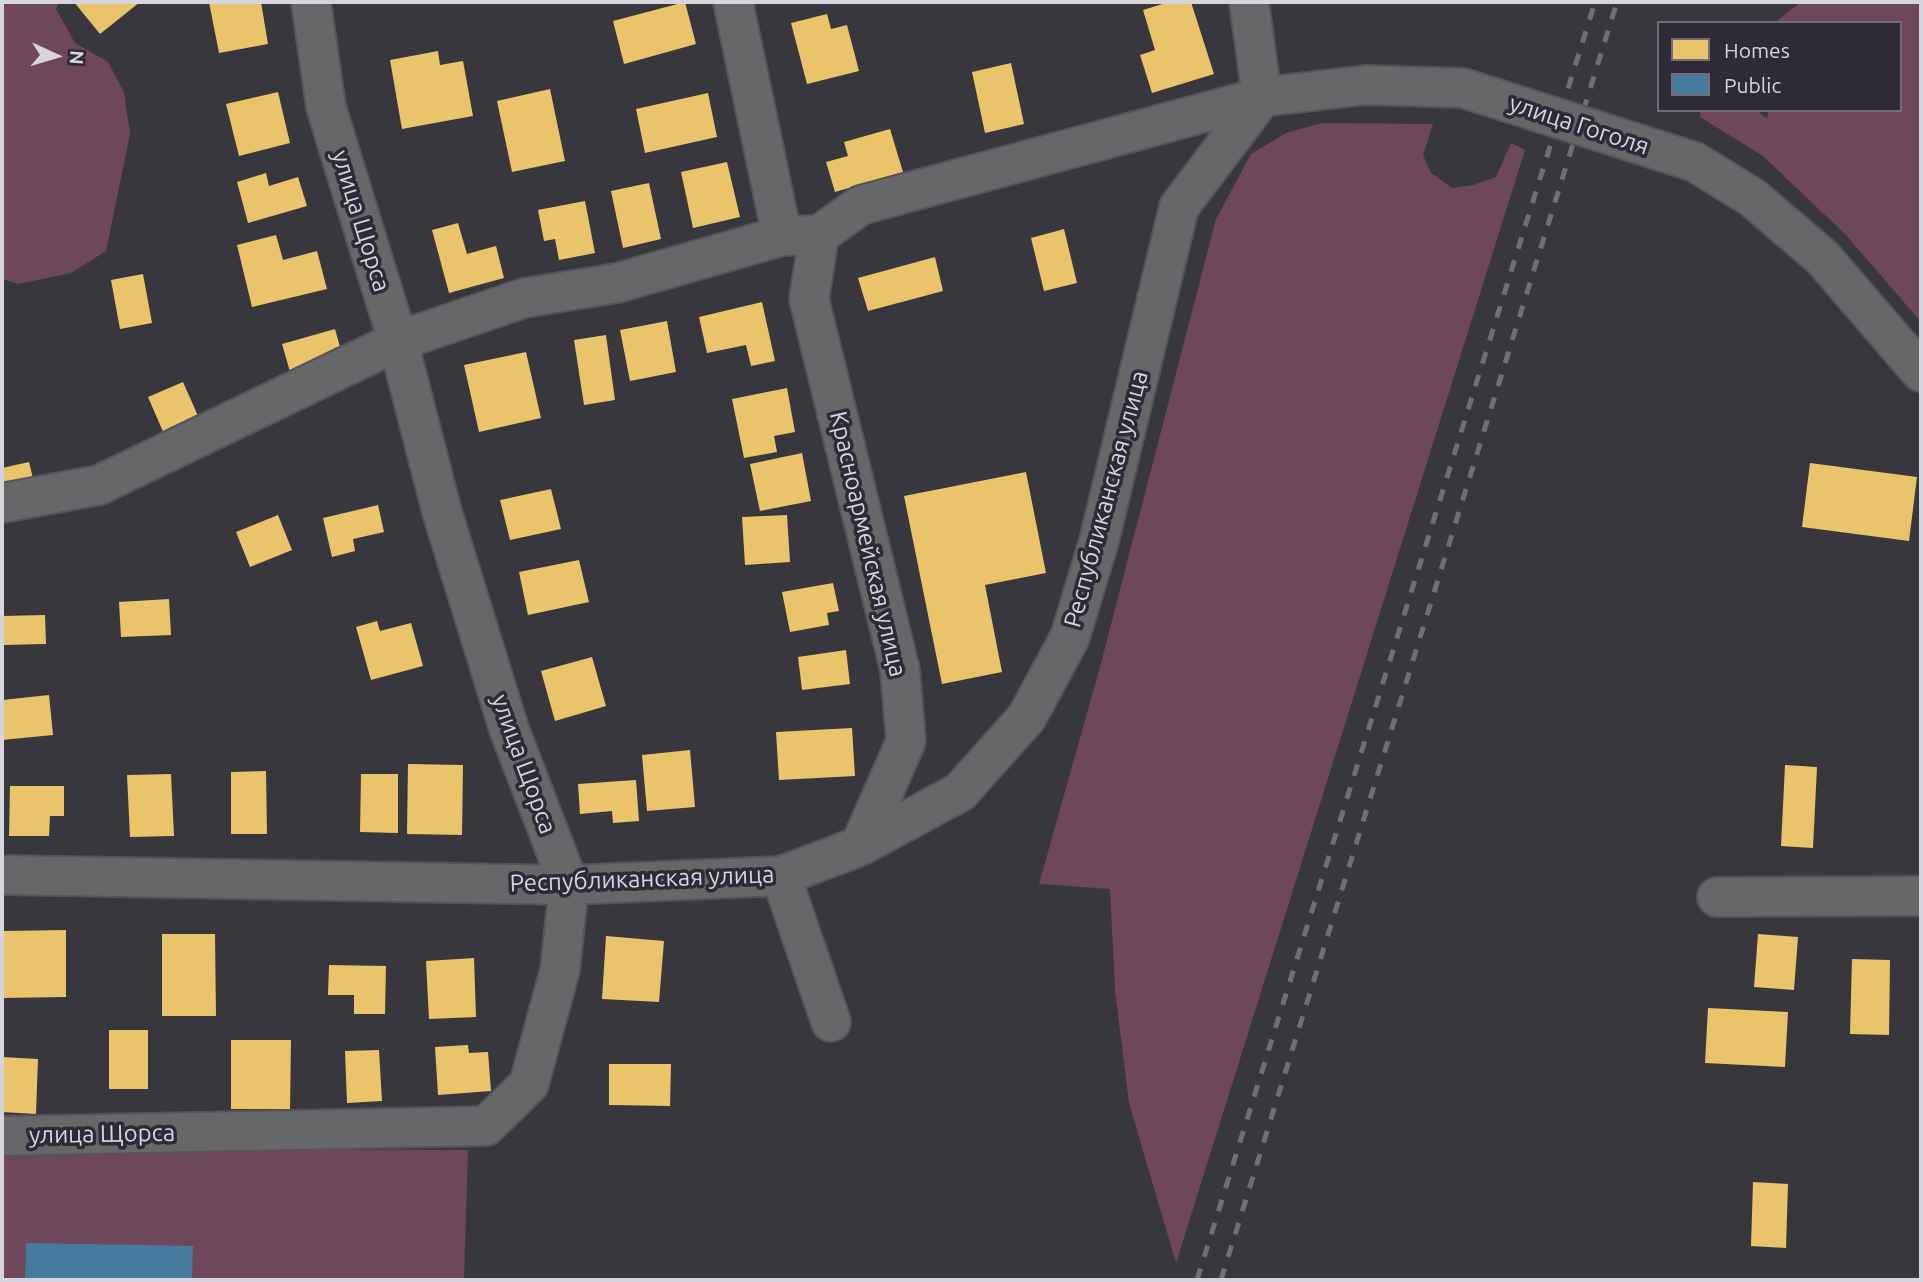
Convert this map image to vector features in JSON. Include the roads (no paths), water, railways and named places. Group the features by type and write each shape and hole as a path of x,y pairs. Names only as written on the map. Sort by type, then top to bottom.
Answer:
{"street":[{"name":"улица Щорса","path":"2,1136 486,1126 528,1084 560,970 569,885 509,729 442,512 398,341 326,107 311,2"},
{"name":"Красноармейская улица","path":"733,2 801,235 809,299 901,670 906,741 860,846"},
{"path":"2,503 99,485 398,341 524,298 617,283 801,235 862,205 1262,97 1249,2"},
{"name":"улица Гоголя","path":"1262,97 1367,85 1463,88 1695,162 1753,198 1823,258 1921,372"},
{"name":"Республиканская улица","path":"2,875 569,885 781,876 860,846 960,792 1027,717 1070,638 1099,541 1179,207 1262,97"},
{"path":"781,876 831,1022"},
{"path":"1717,897 1921,896"}],"railway":[{"path":"1197,1280 1595,2"},
{"path":"1221,1280 1617,2"}]}
